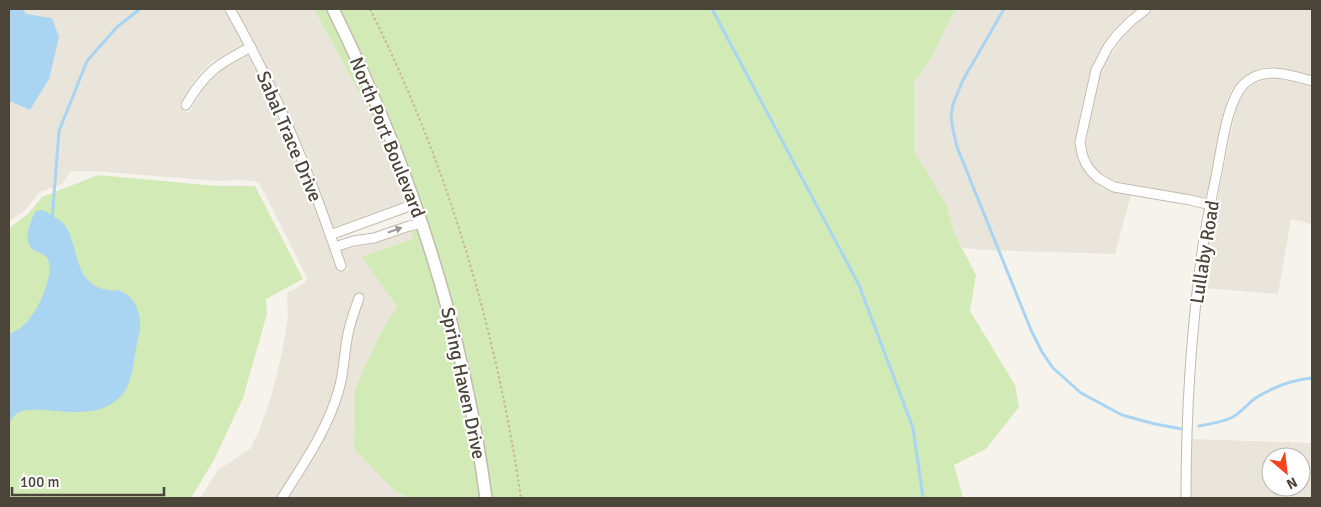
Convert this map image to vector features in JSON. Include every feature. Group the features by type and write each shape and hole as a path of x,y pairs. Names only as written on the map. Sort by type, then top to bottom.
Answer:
{"street":[{"name":"Sabal Trace Drive","path":"230,9 251,47 298,150 341,266"},
{"name":"North Port Boulevard","path":"333,9 379,109 405,175 437,268"},
{"path":"1146,9 1117,35 1105,52 1096,70 1080,142 1082,154 1086,164 1098,178 1114,187 1210,205"},
{"path":"186,105 201,82 216,67 251,47"},
{"name":"Lullaby Road","path":"1186,498 1186,440 1195,312 1210,205 1232,102 1240,89 1249,80 1259,75 1282,74 1312,82"},
{"path":"330,235 414,204"},
{"path":"334,247 422,223"},
{"path":"361,224 367,239"},
{"name":"Spring Haven Drive","path":"437,268 468,389 481,457 486,498"},
{"path":"282,498 318,439 333,408 343,373 348,331 359,298"},
{"path":"286,498 289,488"}],"path":[{"path":"370,9 411,96 454,211 470,260 496,360 521,498"}],"shaded area":[{"path":"22,9 224,9 243,44 212,62 201,72 179,106 189,113 209,81 219,72 248,55 298,165 338,273 348,270 341,251 376,243 411,231 413,239 397,306 379,336 355,389 354,449 396,492 410,498 197,498 201,497 218,470 250,449 259,431 270,401 281,357 288,319 287,293 305,283 307,278 259,183 254,181 217,181 96,171 71,171 62,184 40,192 25,210 9,222 9,101 30,110 52,18 27,14"},
{"path":"236,9 314,9 388,146 396,167 404,202 333,227 300,142 274,83"},
{"path":"959,9 1137,9 1112,31 1097,55 1088,79 1075,142 1081,166 1094,182 1113,192 1131,195 1115,254 962,248 955,235 946,204 914,152 913,108 914,82 932,57 951,17"},
{"path":"1155,9 1312,9 1312,76 1283,68 1270,67 1257,70 1240,80 1227,100 1206,198 1115,181 1095,168 1087,153 1086,142 1101,72 1121,39"},
{"path":"1272,78 1312,87 1312,224 1291,219 1278,294 1203,288 1209,244 1237,105 1241,97 1252,85"},
{"path":"1191,439 1312,443 1312,498 1191,498"}],"green space":[{"path":"314,9 327,9 347,49 388,146"},
{"path":"339,9 959,9 951,17 932,57 914,82 914,151 946,204 955,235 976,275 970,311 1015,385 1019,407 986,449 954,465 963,498 492,498 482,434 469,371 454,309 435,247 415,186 392,126"},
{"path":"98,175 217,186 255,186 303,279 266,299 267,314 243,398 214,460 191,498 9,498 9,228 28,214 42,197"},
{"path":"418,230 442,307 456,362 481,498 410,498 396,492 354,449 355,389 379,336 397,306 362,257 413,239 411,231"}],"water":[{"path":"9,9 22,9 27,14 52,18 59,37 49,79 30,110 9,101"},
{"path":"41,210 61,221 64,225 70,235 82,271 87,279 103,289 119,290 129,296 139,314 140,330 130,379 125,391 117,400 108,406 88,411 24,411 14,416 9,426 9,334 30,319 44,294 49,275 50,267 47,258 35,251 28,243 29,227 35,212"}],"waterway":[{"path":"52,220 59,131 87,61 117,27 140,9"},
{"path":"712,9 859,285 913,428 923,498"},
{"path":"1004,9 963,80 953,104 951,117 957,147 1031,330 1042,352 1053,368 1081,393 1122,415 1182,429"},
{"path":"1199,426 1221,422 1233,417 1254,399 1267,391 1289,383 1312,378"}]}
